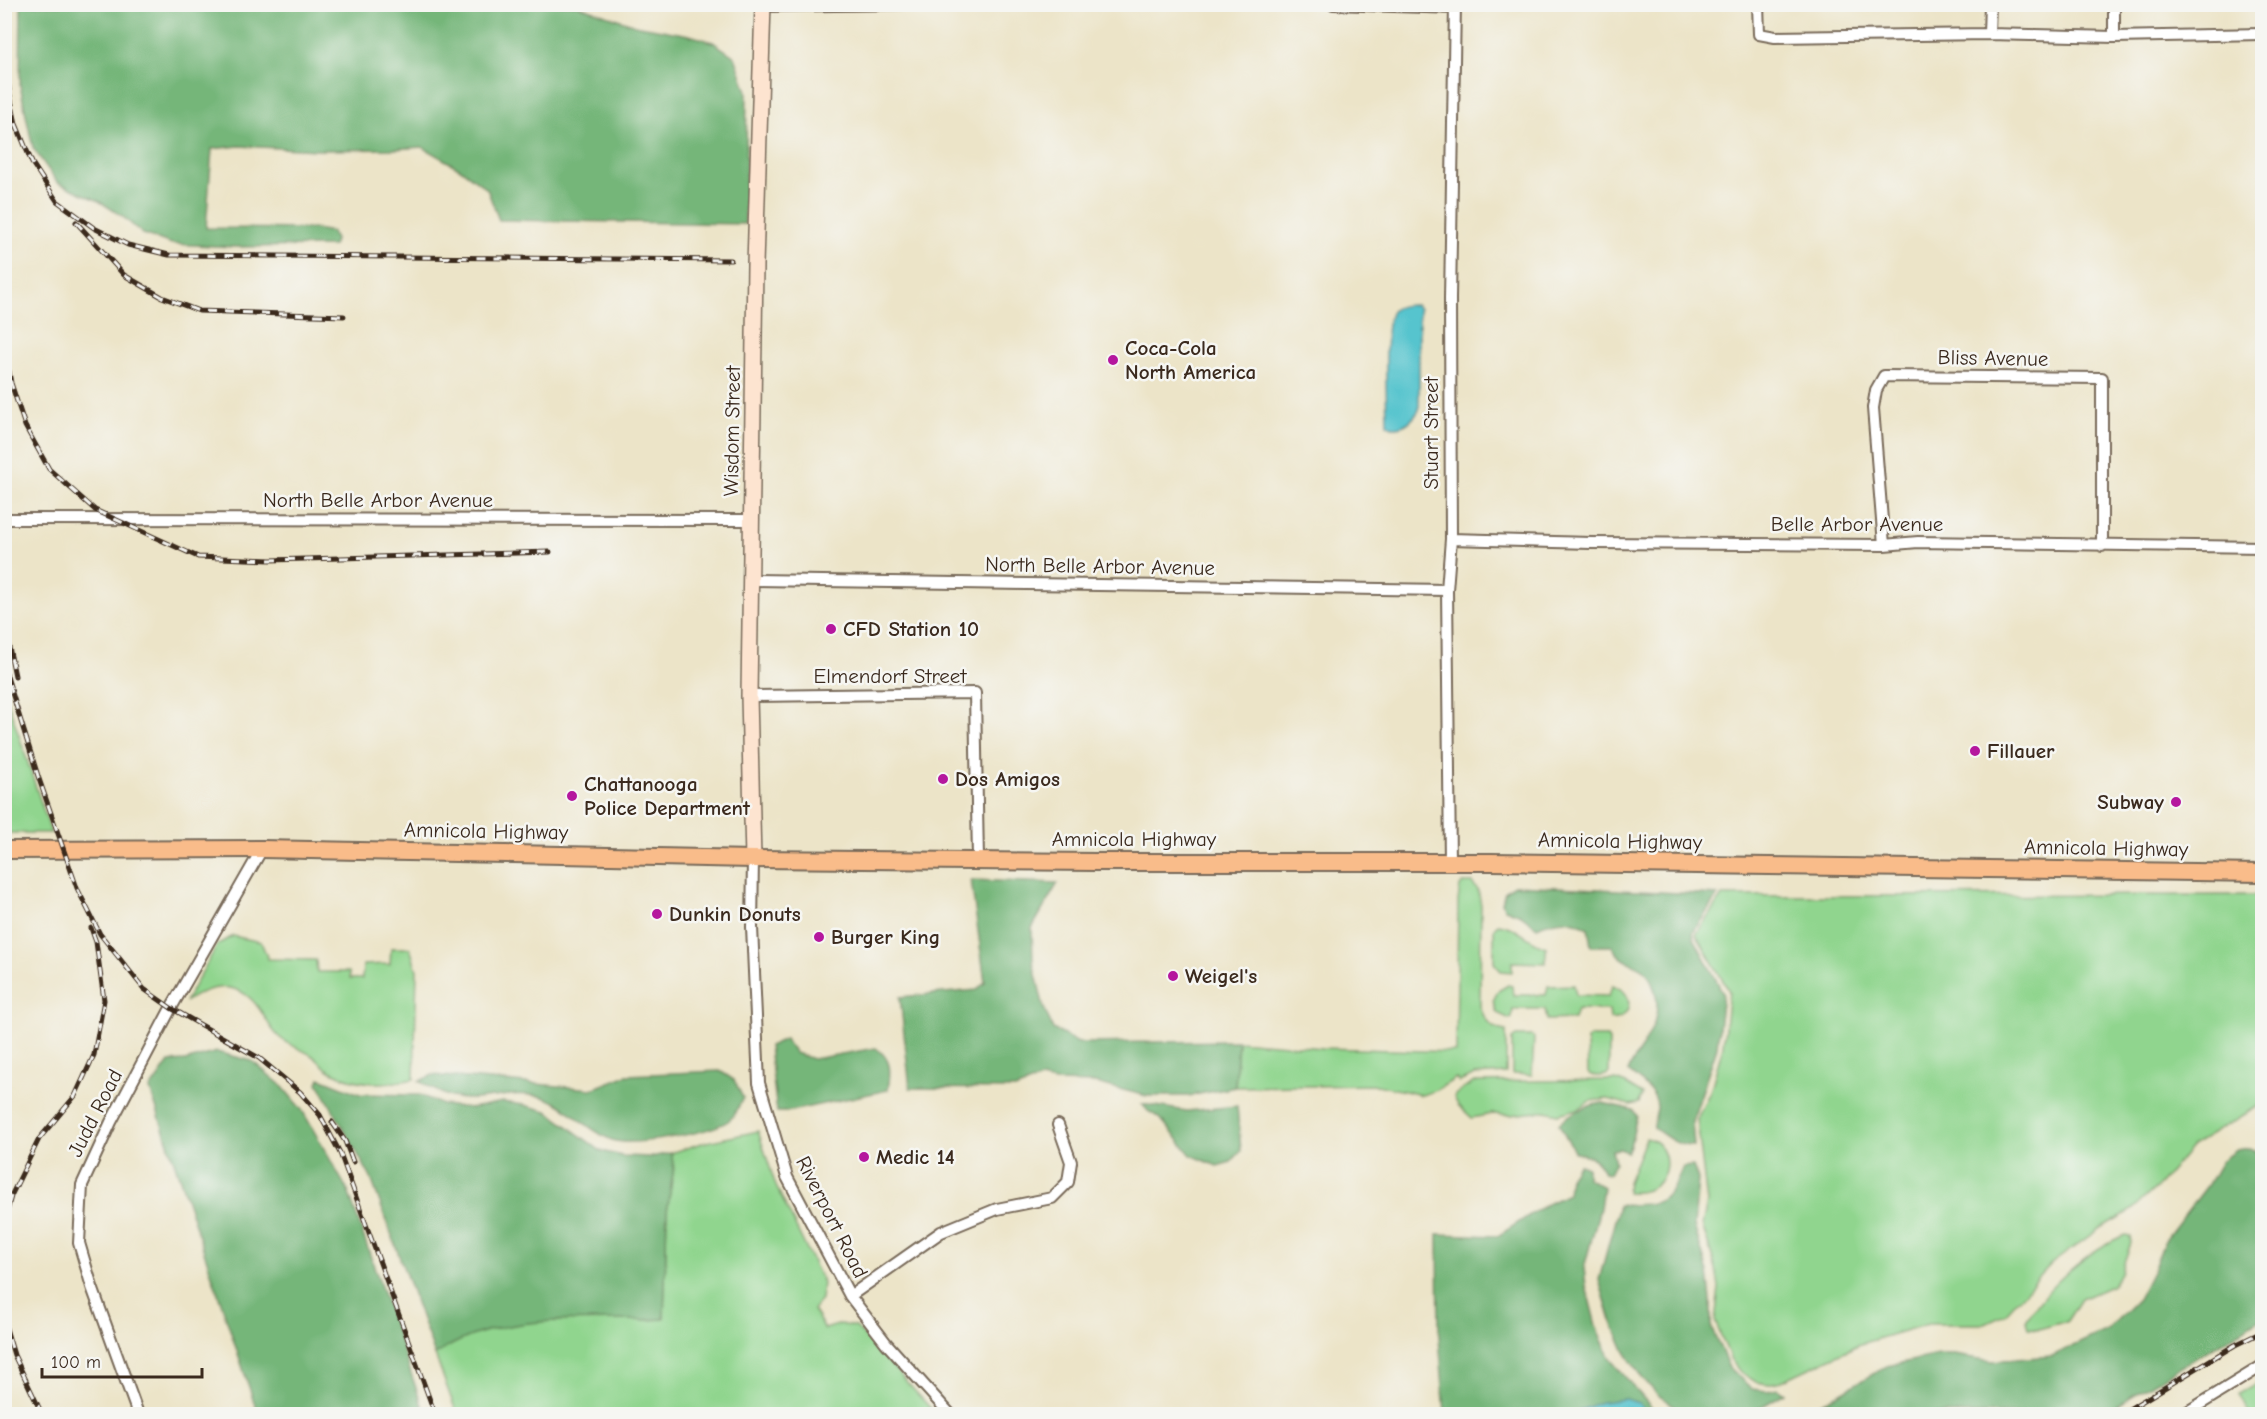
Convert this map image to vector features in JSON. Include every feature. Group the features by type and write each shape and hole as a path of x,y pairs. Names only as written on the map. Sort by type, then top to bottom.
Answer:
{"main road":[{"name":"Amnicola Highway","path":"4,850 262,849 753,859 1450,862 2262,873"}],"street":[{"path":"763,5 907,4"},
{"path":"1333,4 1455,6"},
{"path":"1758,4 1759,34 1775,37 1989,34 2114,37 2262,34"},
{"path":"1989,34 1990,4"},
{"path":"2114,4 2114,37"},
{"name":"Wisdom Street","path":"753,859 749,696 755,265 763,5"},
{"name":"Stuart Street","path":"1450,862 1447,590 1451,539 1450,298 1455,6"},
{"name":"Bliss Avenue","path":"1884,545 1873,408 1876,390 1884,376 2102,378 2102,546"},
{"name":"North Belle Arbor Avenue","path":"4,519 752,520"},
{"name":"Belle Arbor Avenue","path":"1451,539 1591,543 1884,545 1918,542 2262,547"},
{"name":"North Belle Arbor Avenue","path":"752,580 1447,590"},
{"name":"Elmendorf Street","path":"749,696 975,693 978,860"},
{"name":"Judd Road","path":"138,1414 92,1287 79,1243 82,1185 111,1122 171,1008 262,849"},
{"name":"Riverport Road","path":"753,859 752,927 759,1083 786,1177 850,1296 886,1343 950,1414"},
{"path":"850,1296 941,1232 997,1209 1052,1198 1068,1182 1071,1162 1058,1125"},
{"path":"2184,1414 2262,1366"}],"green space":[{"path":"21,5 577,5 635,25 713,42 735,57 747,91 745,224 499,220 487,189 459,168 422,147 319,150 239,146 212,149 206,228 315,229 332,232 335,240 333,246 236,247 172,244 143,234 122,216 99,201 57,182 33,148 20,85"},
{"path":"5,693 51,833 5,833"},
{"path":"971,880 1058,883 1032,928 1033,962 1044,1008 1053,1029 1078,1043 1238,1041 1235,1087 1189,1096 1147,1096 1095,1083 1055,1082 1041,1079 1015,1089 910,1088 900,997 977,990 985,982"},
{"path":"1463,883 1472,883 1478,890 1481,905 1480,1006 1489,1023 1496,1029 1506,1031 1506,1073 1475,1075 1459,1082 1456,1078 1437,1090 1422,1095 1377,1085 1235,1087 1238,1041 1323,1048 1456,1052 1458,901 1460,886"},
{"path":"1515,885 1718,895 1693,932 1723,993 1717,1047 1692,1122 1694,1146 1678,1143 1654,1128 1657,1109 1655,1097 1628,1071 1646,1041 1655,1020 1657,998 1647,973 1622,958 1612,946 1591,946 1588,928 1582,924 1563,920 1537,927 1521,915 1505,909 1502,903 1505,891"},
{"path":"2262,895 2262,1104 2192,1146 2160,1184 2132,1210 2099,1229 2051,1264 2005,1314 1983,1324 1928,1324 1860,1344 1782,1381 1767,1384 1756,1382 1740,1372 1731,1360 1715,1321 1719,1288 1716,1269 1702,1225 1707,1203 1697,1119 1711,1089 1723,1046 1729,991 1696,934 1722,896"},
{"path":"1498,924 1510,927 1546,947 1546,963 1512,962 1512,972 1501,971 1494,963 1494,928"},
{"path":"233,936 261,942 268,959 316,960 317,972 349,972 350,979 362,979 363,965 390,964 391,948 410,948 417,970 414,1079 371,1083 339,1075 316,1058 279,1037 258,1007 241,992 223,988 214,989 185,1002 218,944"},
{"path":"1508,985 1512,986 1513,995 1546,995 1548,986 1574,985 1576,995 1609,996 1612,986 1625,993 1629,1005 1623,1016 1617,1019 1610,1019 1609,1010 1577,1009 1574,1019 1547,1020 1545,1009 1513,1009 1510,1019 1497,1013 1493,1001 1498,991"},
{"path":"1516,1036 1534,1038 1532,1075 1512,1074 1512,1039"},
{"path":"1590,1037 1607,1037 1609,1040 1609,1073 1602,1076 1588,1073 1587,1040"},
{"path":"785,1039 795,1053 813,1059 876,1048 888,1061 890,1077 888,1090 777,1112 769,1046"},
{"path":"217,1052 252,1061 282,1086 302,1110 348,1191 425,1414 258,1414 150,1089 169,1062 185,1061"},
{"path":"720,1071 734,1080 743,1098 728,1121 719,1126 689,1134 636,1142 612,1140 593,1130 567,1109 538,1096 516,1095 463,1099 443,1094 419,1081 433,1075 592,1089 627,1075"},
{"path":"320,1078 360,1094 420,1095 443,1105 471,1108 503,1102 524,1105 547,1111 601,1151 622,1156 651,1157 671,1153 674,1167 667,1211 664,1319 576,1320 516,1325 460,1340 435,1355 371,1178 318,1083"},
{"path":"1615,1080 1642,1094 1639,1103 1630,1105 1608,1099 1590,1101 1578,1109 1558,1114 1546,1111 1511,1115 1492,1114 1472,1118 1458,1105 1454,1097 1474,1082"},
{"path":"1603,1103 1633,1110 1637,1116 1627,1152 1620,1149 1612,1150 1615,1162 1609,1174 1604,1173 1593,1158 1575,1153 1559,1124 1579,1110"},
{"path":"1142,1104 1187,1111 1237,1106 1241,1151 1231,1162 1217,1166 1191,1155 1160,1118 1148,1111"},
{"path":"758,1131 776,1186 823,1283 821,1299 813,1310 825,1329 840,1324 856,1327 936,1414 457,1414 435,1355 460,1340 488,1330 516,1324 546,1321 664,1319 667,1211 674,1167 671,1153 702,1143"},
{"path":"1646,1138 1655,1142 1662,1149 1665,1169 1662,1178 1654,1186 1643,1191 1627,1192 1628,1182"},
{"path":"2250,1148 2262,1153 2262,1318 2102,1414 1798,1414 1887,1366 1939,1355 1992,1361 2052,1356 2107,1330 2138,1299 2164,1242 2207,1186 2222,1160 2236,1150"},
{"path":"1579,1164 1587,1167 1587,1178 1603,1187 1600,1208 1584,1268 1596,1326 1610,1359 1657,1414 1445,1414 1439,1337 1438,1234 1498,1236 1545,1205 1568,1194 1570,1176"},
{"path":"1693,1166 1698,1179 1694,1226 1708,1272 1711,1326 1729,1368 1752,1389 1767,1391 1777,1388 1785,1393 1756,1410 1742,1414 1696,1414 1680,1409 1659,1396 1642,1378 1625,1352 1611,1320 1599,1280 1619,1205 1660,1201 1672,1190 1683,1167"},
{"path":"2125,1235 2130,1236 2131,1243 2121,1271 2113,1285 2081,1299 2067,1321 2039,1329 2028,1328 2026,1321 2035,1308 2070,1270 2111,1241"},
{"path":"2262,1380 2262,1414 2249,1414 2239,1394"}],"water":[{"path":"1407,305 1416,305 1419,309 1419,410 1408,423 1392,427 1387,424 1387,330 1393,310"},
{"path":"1625,1399 1639,1403 1647,1414 1571,1414 1601,1402"}],"railway":[{"path":"5,58 6,4"},
{"path":"6,52 9,91 16,124 32,163 57,201 94,228 128,245 169,255 731,260"},
{"path":"4,221 5,100"},
{"path":"76,222 124,275 162,297 199,311 344,316"},
{"path":"4,345 11,383 25,426 49,469 95,510 198,557 270,560 550,552"},
{"path":"4,623 15,676"},
{"path":"4,667 38,776 77,888 100,934 144,989 171,1008 259,1058 300,1092 320,1115 340,1153 435,1414"},
{"path":"4,1222 11,1196 39,1139 75,1096 94,1055 104,1000 96,942 91,928"},
{"path":"332,1122 345,1141 353,1162"},
{"path":"4,1322 14,1355 42,1414"},
{"path":"2121,1414 2235,1345 2262,1332"}],"place":[{"name":"Coca-Cola North America","path":"1113,360"},
{"name":"CFD Station 10","path":"831,629"},
{"name":"Fillauer","path":"1975,751"},
{"name":"Dos Amigos","path":"943,779"},
{"name":"Chattanooga Police Department","path":"572,796"},
{"name":"Subway","path":"2176,802"},
{"name":"Dunkin Donuts","path":"657,914"},
{"name":"Burger King","path":"819,937"},
{"name":"Weigel's","path":"1173,976"},
{"name":"Medic 14","path":"864,1157"}]}
